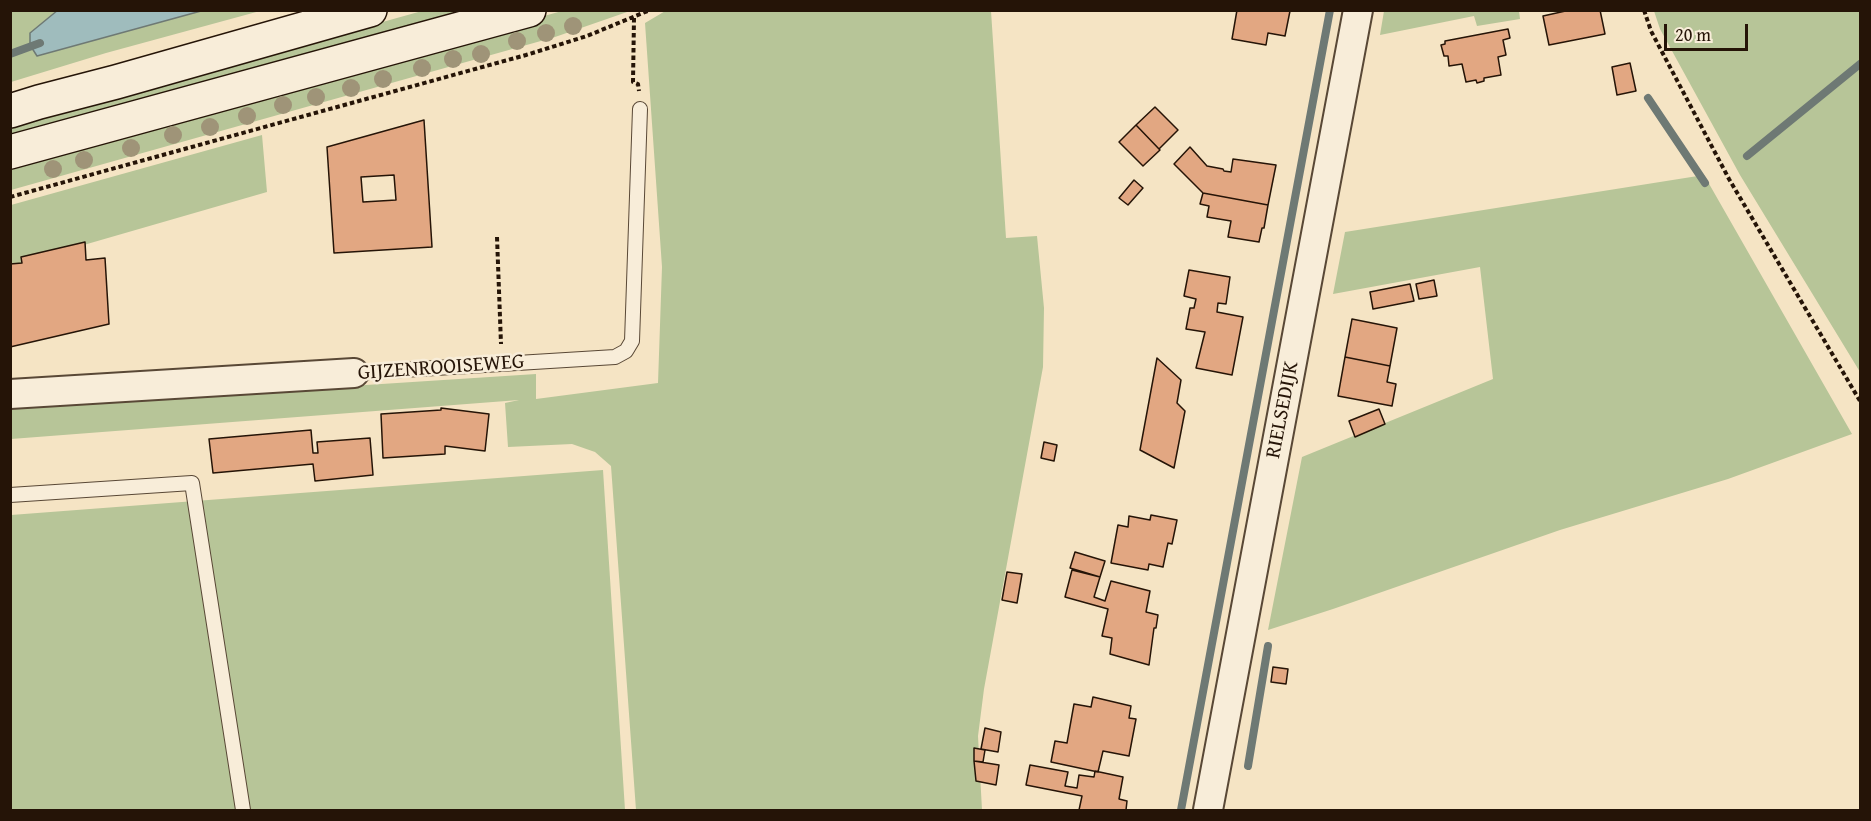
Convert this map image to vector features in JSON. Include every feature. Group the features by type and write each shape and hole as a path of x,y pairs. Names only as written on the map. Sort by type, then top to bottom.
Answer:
{"main road":[{"path":"10,111 370,10"},
{"path":"10,153 529,10"}],"street":[{"name":"RIELSEDIJK","path":"1208,810 1358,10"},
{"name":"GIJZENROOISEWEG","path":"10,394 354,373"}],"lane":[{"name":"GIJZENROOISEWEG","path":"354,373 615,357 626,351 632,341 640,108"},
{"path":"10,495 192,483 243,810"}],"path":[{"path":"10,197 526,55 586,36 650,10"},
{"path":"1644,10 1651,31 1729,180 1860,401"},
{"path":"634,18 633,82 638,84 640,108"},
{"path":"497,237 502,363"}],"green space":[{"path":"667,10 991,11 1006,238 1037,236 1044,308 1043,367 984,689 978,736 982,810 636,810 611,466 595,452 572,444 508,447 505,403 519,400 11,439 11,408 536,374 536,399 658,383 662,267 645,23"},
{"path":"11,11 58,11 30,33 37,56 201,11 260,11 106,53 11,82"},
{"path":"422,11 491,11 11,142 10,121 110,98"},
{"path":"562,11 630,11 555,37 11,190 10,166 33,158"},
{"path":"1384,11 1519,11 1520,19 1477,26 1474,16 1380,35"},
{"path":"1654,11 1860,11 1860,372 1740,175 1660,29"},
{"path":"262,135 267,192 11,266 11,205"},
{"path":"1704,175 1852,434 1728,479 1560,530 1268,630 1302,457 1493,379 1480,267 1333,294 1345,232"},
{"path":"603,470 625,810 11,810 11,515"}],"water":[{"path":"58,10 201,11 37,56 30,45 30,33"}],"building":[{"path":"1237,10 1290,11 1285,36 1268,33 1266,45 1232,39"},
{"path":"1570,10 1600,10 1605,34 1549,45 1543,16"},
{"path":"1508,29 1510,38 1503,40 1506,55 1498,57 1501,75 1484,78 1484,81 1477,83 1476,80 1466,82 1462,64 1449,66 1448,56 1444,56 1441,45 1445,44 1445,41"},
{"path":"1630,63 1636,91 1617,95 1612,67"},
{"path":"1155,107 1178,130 1159,149 1136,125"},
{"path":"424,120 432,247 334,253 327,147","holes":["394,175 396,200 363,202 361,177"]},
{"path":"1136,125 1160,150 1143,166 1119,142"},
{"path":"1190,147 1207,166 1224,171 1231,172 1233,159 1276,165 1268,205 1203,193 1174,164"},
{"path":"1134,180 1143,188 1128,205 1119,198"},
{"path":"1203,193 1268,205 1259,242 1228,237 1231,221 1207,217 1209,206 1200,204"},
{"path":"85,242 86,260 105,258 109,324 10,347 10,264 22,263 21,257"},
{"path":"1189,270 1230,277 1226,304 1218,303 1217,312 1243,317 1232,375 1196,368 1205,332 1186,329 1190,308 1194,308 1196,299 1184,296"},
{"path":"1434,280 1437,296 1419,299 1416,284"},
{"path":"1410,284 1414,301 1373,309 1370,292"},
{"path":"1352,319 1397,328 1390,366 1345,357"},
{"path":"1345,357 1390,366 1387,382 1396,384 1392,406 1338,396"},
{"path":"1157,358 1181,380 1177,403 1185,411 1174,468 1140,450"},
{"path":"441,408 489,414 485,451 445,446 445,454 383,458 381,414 441,410"},
{"path":"1379,409 1385,424 1355,437 1349,421"},
{"path":"311,430 313,453 318,453 317,442 370,438 373,475 315,481 313,464 213,473 209,439"},
{"path":"1044,442 1057,445 1054,461 1041,458"},
{"path":"1151,515 1177,520 1172,544 1168,543 1163,567 1149,564 1148,570 1111,563 1118,525 1128,527 1129,516 1150,520"},
{"path":"1075,552 1105,561 1100,577 1070,568"},
{"path":"1072,570 1100,577 1094,597 1105,601 1111,581 1150,591 1146,612 1158,615 1149,665 1110,654 1112,638 1102,636 1108,609 1065,597"},
{"path":"1007,572 1022,574 1017,603 1002,600"},
{"path":"1273,667 1288,669 1286,684 1271,682"},
{"path":"1093,697 1131,706 1129,718 1136,719 1129,756 1103,751 1098,772 1051,762 1055,741 1067,743 1074,704 1091,707"},
{"path":"985,728 1001,732 998,752 981,749"},
{"path":"974,748 985,750 983,762 974,761"},
{"path":"974,761 999,765 996,785 976,781"},
{"path":"1030,765 1068,772 1065,786 1077,788 1079,775 1094,777 1095,771 1123,777 1119,799 1127,801 1126,810 1079,810 1082,796 1026,785"}],"waterway":[{"path":"1181,810 1330,10"},
{"path":"10,54 40,43"},
{"path":"1747,156 1860,64"},
{"path":"1648,98 1705,183"},
{"path":"1248,766 1268,646"}]}
